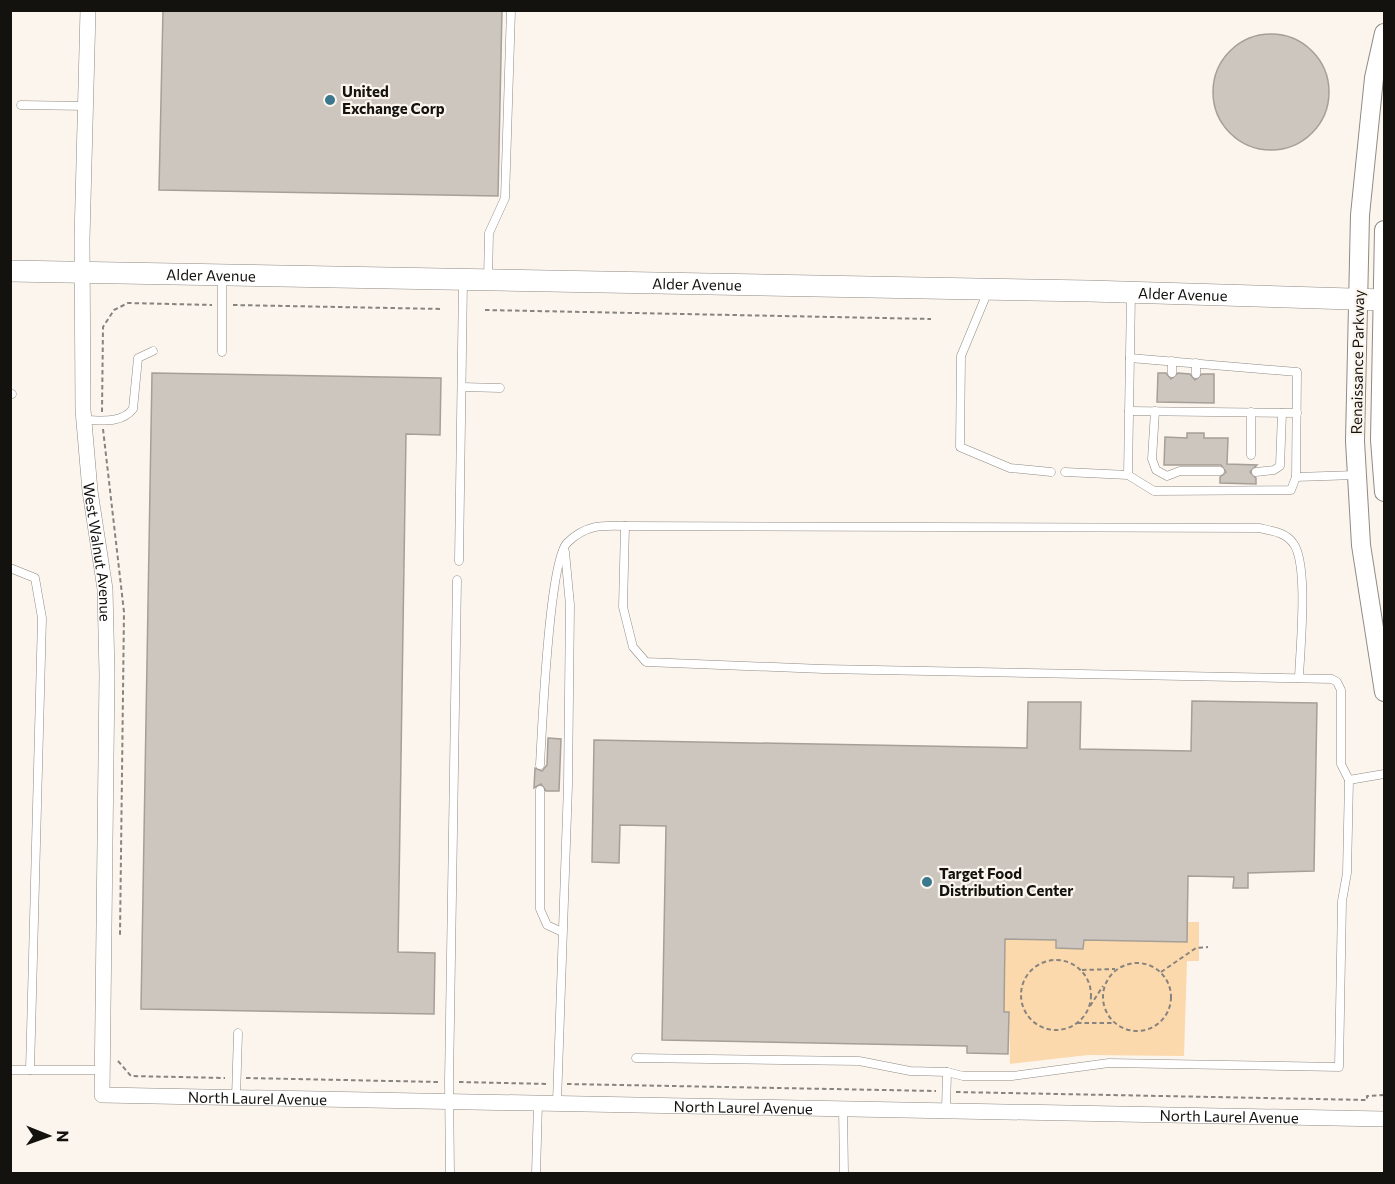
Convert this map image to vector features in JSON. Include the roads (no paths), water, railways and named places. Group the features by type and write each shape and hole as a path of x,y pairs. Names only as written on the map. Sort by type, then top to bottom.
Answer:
{"main road":[{"name":"Alder Avenue","path":"10,271 989,289 1383,300"}],"street":[{"name":"West Walnut Avenue","path":"88,10 82,273 84,420 105,589 106,642 102,1095"},
{"name":"Renaissance Parkway","path":"1384,33 1374,78 1360,215 1356,475 1361,545 1384,692"},
{"name":"Renaissance Parkway","path":"1384,230 1380,440 1384,492"},
{"name":"North Laurel Avenue","path":"102,1095 843,1107 1384,1119"}],"lane":[{"path":"488,281 489,233 505,198 511,10"},
{"path":"21,105 86,106"},
{"path":"222,276 222,352"},
{"path":"459,561 463,281"},
{"path":"989,289 961,356 960,447 1010,468 1051,472"},
{"path":"1128,475 1131,292"},
{"path":"84,420 118,420 128,416 133,409 138,358 153,351"},
{"path":"1065,472 1128,475 1154,491 1291,490 1296,477 1297,372 1130,358"},
{"path":"1172,361 1172,373"},
{"path":"1196,363 1196,374"},
{"path":"462,387 500,388"},
{"path":"1171,402 1171,411"},
{"path":"1196,402 1196,412"},
{"path":"1129,411 1297,413"},
{"path":"1155,411 1152,459 1156,470 1167,476 1180,471 1220,471"},
{"path":"1251,412 1251,455"},
{"path":"1256,472 1274,470 1280,466 1282,413"},
{"path":"1296,477 1356,475"},
{"path":"625,526 623,607 633,646 646,662 835,670 1332,679 1337,682 1341,690 1341,764 1349,780 1347,873 1342,901 1339,1067 1109,1063 1012,1076 963,1076 947,1072 910,1071 860,1061 636,1058"},
{"path":"540,765 552,603 565,545 587,527 1259,528 1278,532 1292,540 1299,552 1302,575 1299,678"},
{"path":"557,1102 568,785 570,605 565,545"},
{"path":"10,568 35,578 42,618 30,1070"},
{"path":"450,1173 449,1082 457,580"},
{"path":"1349,780 1384,774"},
{"path":"540,790 540,909 547,925 562,933"},
{"path":"236,1097 238,1033"},
{"path":"10,1070 103,1070"},
{"path":"946,1109 947,1072"},
{"path":"536,1173 538,1102"},
{"path":"843,1107 844,1173"}],"place":[{"name":"United Exchange Corp","path":"330,100"},
{"name":"Target Food Distribution Center","path":"927,882"}]}
